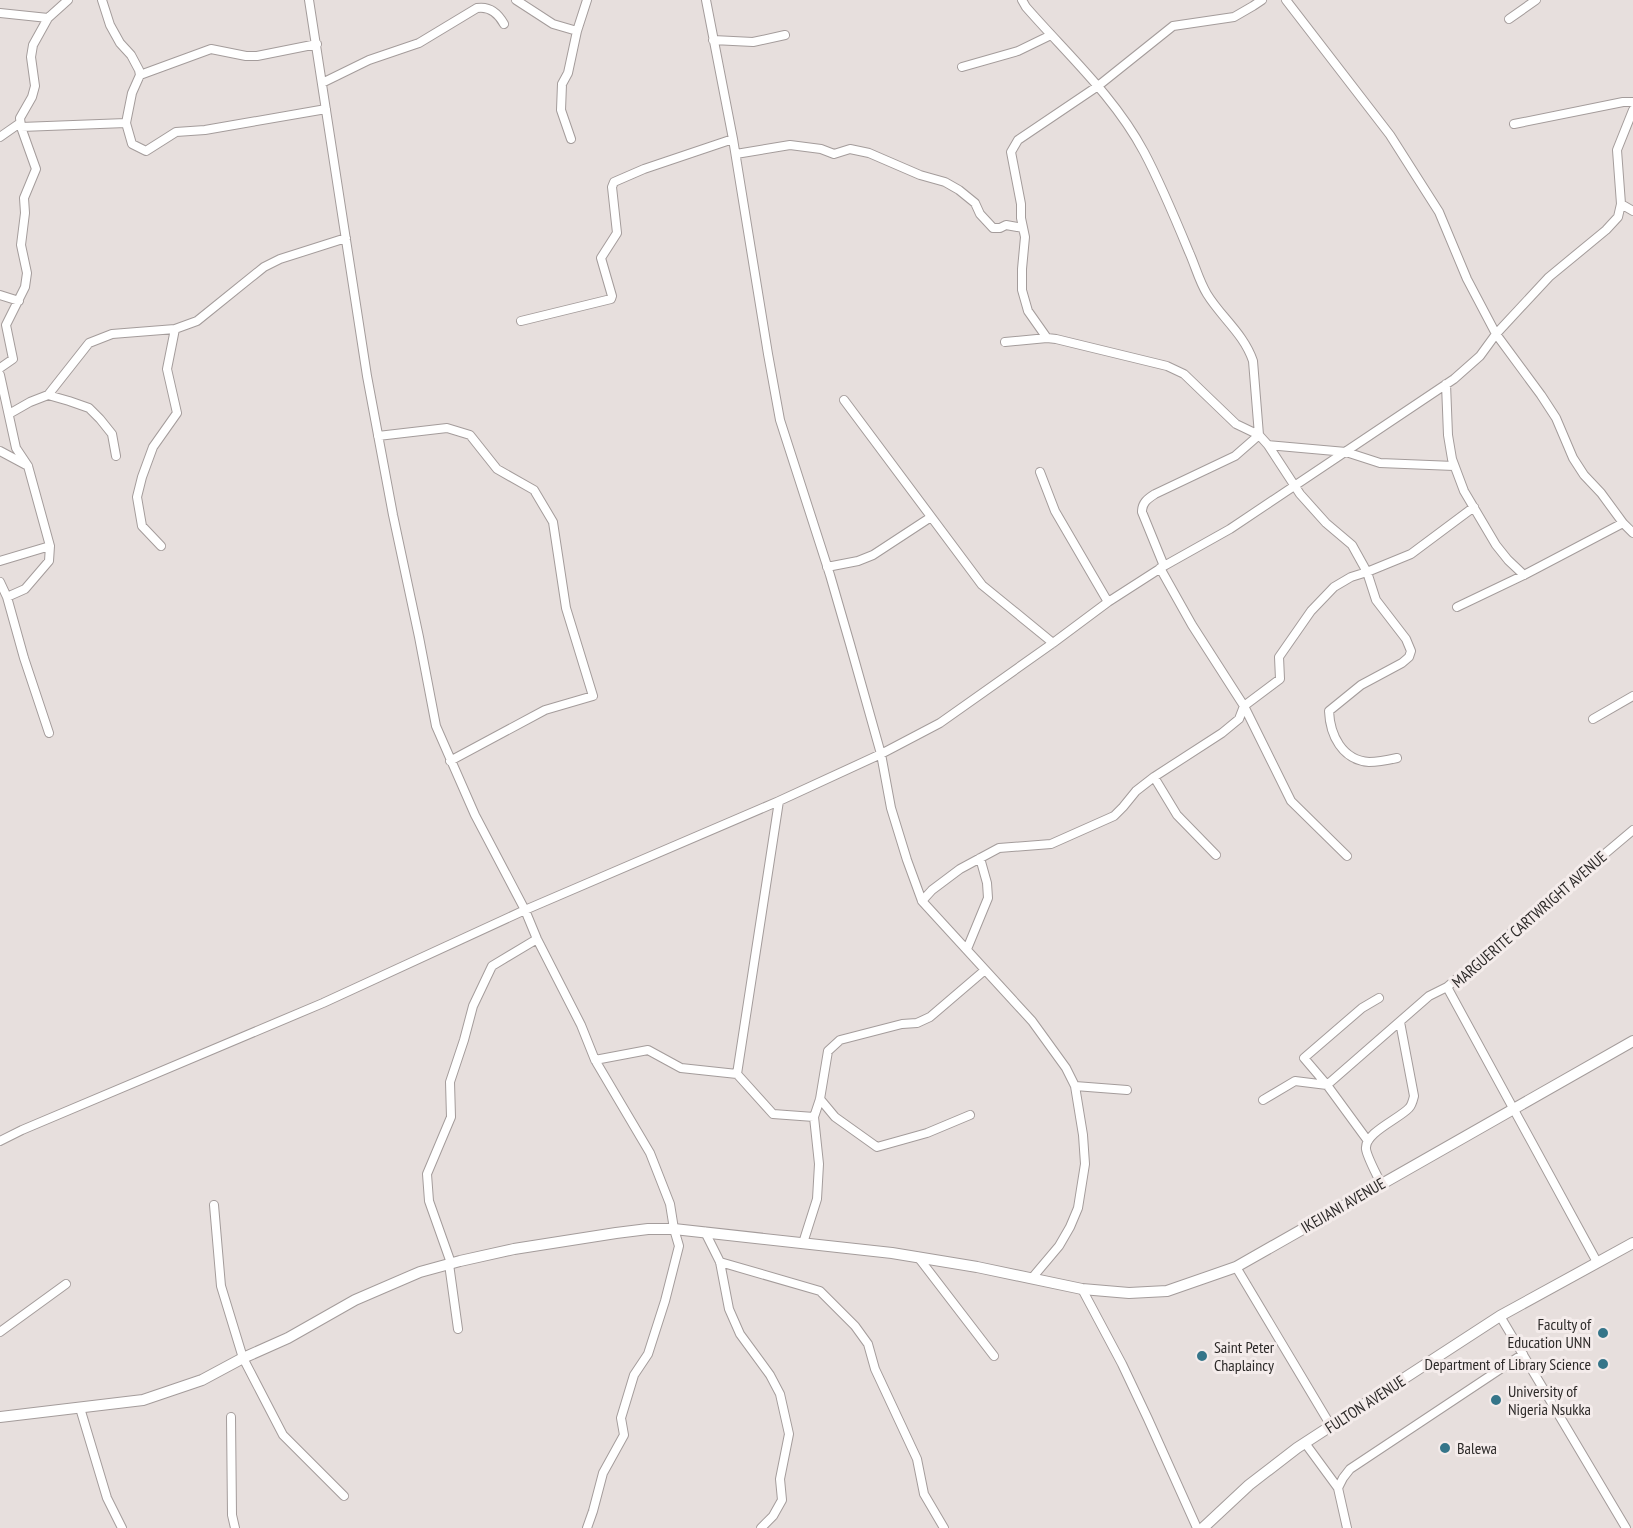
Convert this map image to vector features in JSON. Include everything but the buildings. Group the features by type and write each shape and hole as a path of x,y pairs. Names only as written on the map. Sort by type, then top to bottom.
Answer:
{"street":[{"path":"0,368 13,359 6,325 25,287 27,273 21,245 25,213 24,198 36,169 20,118 32,97 35,86 31,57 33,45 48,18 68,0"},
{"path":"102,0 110,25 140,70 132,93 126,123 132,144 146,151 176,132 205,130 326,110"},
{"path":"309,0 378,436 436,726 475,815 525,910 537,939 581,1025 595,1060 650,1153 670,1204 679,1246 648,1354 634,1375 621,1418 624,1435 603,1473 586,1528"},
{"path":"516,0 553,24 577,31"},
{"path":"571,139 561,110 562,84 568,74 577,31 587,0"},
{"path":"706,0 736,154 780,420 827,567 881,754 891,807 907,860 922,901 1032,1021 1066,1068 1075,1086 1085,1164 1078,1208 1059,1246 1032,1278"},
{"path":"1022,0 1098,86 1125,120 1144,152 1206,293 1245,341 1253,361 1259,435"},
{"path":"1047,338 1028,311 1022,290 1025,237 1011,152 1018,140 1098,86 1173,26 1234,16 1262,0"},
{"path":"1286,0 1390,135 1439,212 1467,279 1496,334 1556,418 1573,458 1584,475 1633,533"},
{"path":"1509,19 1536,0"},
{"path":"322,83 369,60 419,43 477,8 486,7 493,11 499,15 504,24"},
{"path":"0,13 48,18"},
{"path":"713,40 753,42 785,35"},
{"path":"962,67 1018,51 1051,35"},
{"path":"140,75 211,49 257,56 316,44"},
{"path":"1514,124 1623,102 1633,102"},
{"path":"0,1141 323,1003 525,910 779,801 881,754 940,723 1108,602 1162,567 1230,529 1446,384 1480,356 1496,334 1549,277 1606,230 1618,217 1621,204 1617,150 1633,110"},
{"path":"0,137 21,125 126,123"},
{"path":"521,321 611,299 601,258 617,233 612,187 614,182 644,169 733,139"},
{"path":"736,154 790,145 821,149 834,154 850,149 868,153 920,175 945,182 959,190 975,203 980,214 993,228 1006,225 1023,228"},
{"path":"1621,204 1633,211"},
{"path":"9,414 48,395 89,343 112,334 175,330 197,321 264,267 280,259 346,238"},
{"path":"0,295 19,301"},
{"path":"161,546 142,526 137,497 153,447 177,413 167,369 175,330"},
{"path":"1005,342 1047,338 1167,366 1184,374 1236,424 1259,435 1300,494 1326,523 1352,545 1368,572 1376,600 1406,639 1411,651 1409,657 1346,697 1329,711 1336,742 1351,757 1367,762 1397,758"},
{"path":"0,375 16,448 28,466 50,546 49,561 25,589 7,597"},
{"path":"1446,384 1448,435 1454,466 1464,491 1496,545 1524,575"},
{"path":"48,395 89,408 112,434 116,456"},
{"path":"844,400 982,585 1053,643"},
{"path":"11,424 12,435 9,442 0,450 28,466"},
{"path":"378,436 447,428 470,435 497,469 534,490 553,522 566,608 593,696 545,710 450,761"},
{"path":"1259,435 1235,456 1155,494 1142,506 1142,512 1162,567 1192,625 1244,706 1291,801 1347,856"},
{"path":"1268,445 1346,452 1380,463 1454,466"},
{"path":"1040,472 1055,511 1108,602"},
{"path":"922,901 932,890 960,869 999,848 1051,844 1114,816 1136,791 1222,733 1239,719 1244,706 1281,679 1279,657 1311,611 1334,587 1351,577 1411,554 1474,507"},
{"path":"827,567 858,561 873,555 931,517"},
{"path":"1457,607 1623,523"},
{"path":"0,561 50,546"},
{"path":"0,582 7,597 49,733"},
{"path":"1593,719 1633,696"},
{"path":"1154,777 1177,815 1216,855"},
{"path":"737,1074 779,801"},
{"name":"MARGUERITE CARTWRIGHT AVENUE","path":"1597,1262 1447,987 1633,830"},
{"path":"967,949 988,898 987,883 980,858"},
{"path":"458,1329 449,1264 452,1263 429,1201 427,1174 451,1117 450,1082 473,1006 492,966 537,939"},
{"path":"803,1243 817,1198 819,1164 814,1117 820,1099 828,1052 840,1040 902,1024 917,1023 930,1017 986,970"},
{"path":"1263,1100 1294,1081 1327,1085 1429,996 1447,987"},
{"path":"1368,1141 1304,1058 1362,1008 1379,998"},
{"path":"1381,1184 1366,1148 1368,1141 1375,1133 1408,1110 1414,1096 1400,1022"},
{"name":"IKEJIANI AVENUE","path":"2,1417 142,1400 202,1380 288,1338 355,1300 420,1272 514,1250 648,1229 705,1232 918,1257 1082,1289 1130,1293 1167,1291 1236,1267 1633,1041"},
{"path":"595,1060 648,1050 681,1068 737,1074 773,1114 814,1117"},
{"path":"1075,1086 1127,1090"},
{"path":"820,1099 835,1117 877,1146 927,1133 970,1115"},
{"path":"214,1204 221,1286 243,1358 283,1435 344,1496"},
{"path":"705,1232 720,1262 729,1309 740,1334 770,1375 780,1394 789,1434 780,1479 782,1500 773,1516 761,1528"},
{"name":"FULTON AVENUE","path":"1203,1528 1249,1485 1305,1443 1500,1316 1633,1243"},
{"path":"918,1257 994,1356"},
{"path":"720,1262 820,1292 855,1326 868,1344 875,1369 917,1459 924,1494 944,1528"},
{"path":"1236,1267 1331,1426"},
{"path":"0,1332 66,1284"},
{"path":"1082,1289 1122,1364 1197,1528"},
{"path":"1500,1316 1626,1528"},
{"path":"1338,1488 1350,1469 1523,1354"},
{"path":"0,1406 2,1417"},
{"path":"80,1408 107,1498 122,1528"},
{"path":"231,1417 232,1515 235,1528"},
{"path":"1305,1443 1338,1488 1347,1528"}],"place":[{"name":"Faculty of Education UNN","path":"1603,1333"},
{"name":"Saint Peter Chaplaincy","path":"1202,1356"},
{"name":"Department of Library Science","path":"1603,1364"},
{"name":"University of Nigeria Nsukka","path":"1496,1400"},
{"name":"Balewa","path":"1445,1448"}]}
